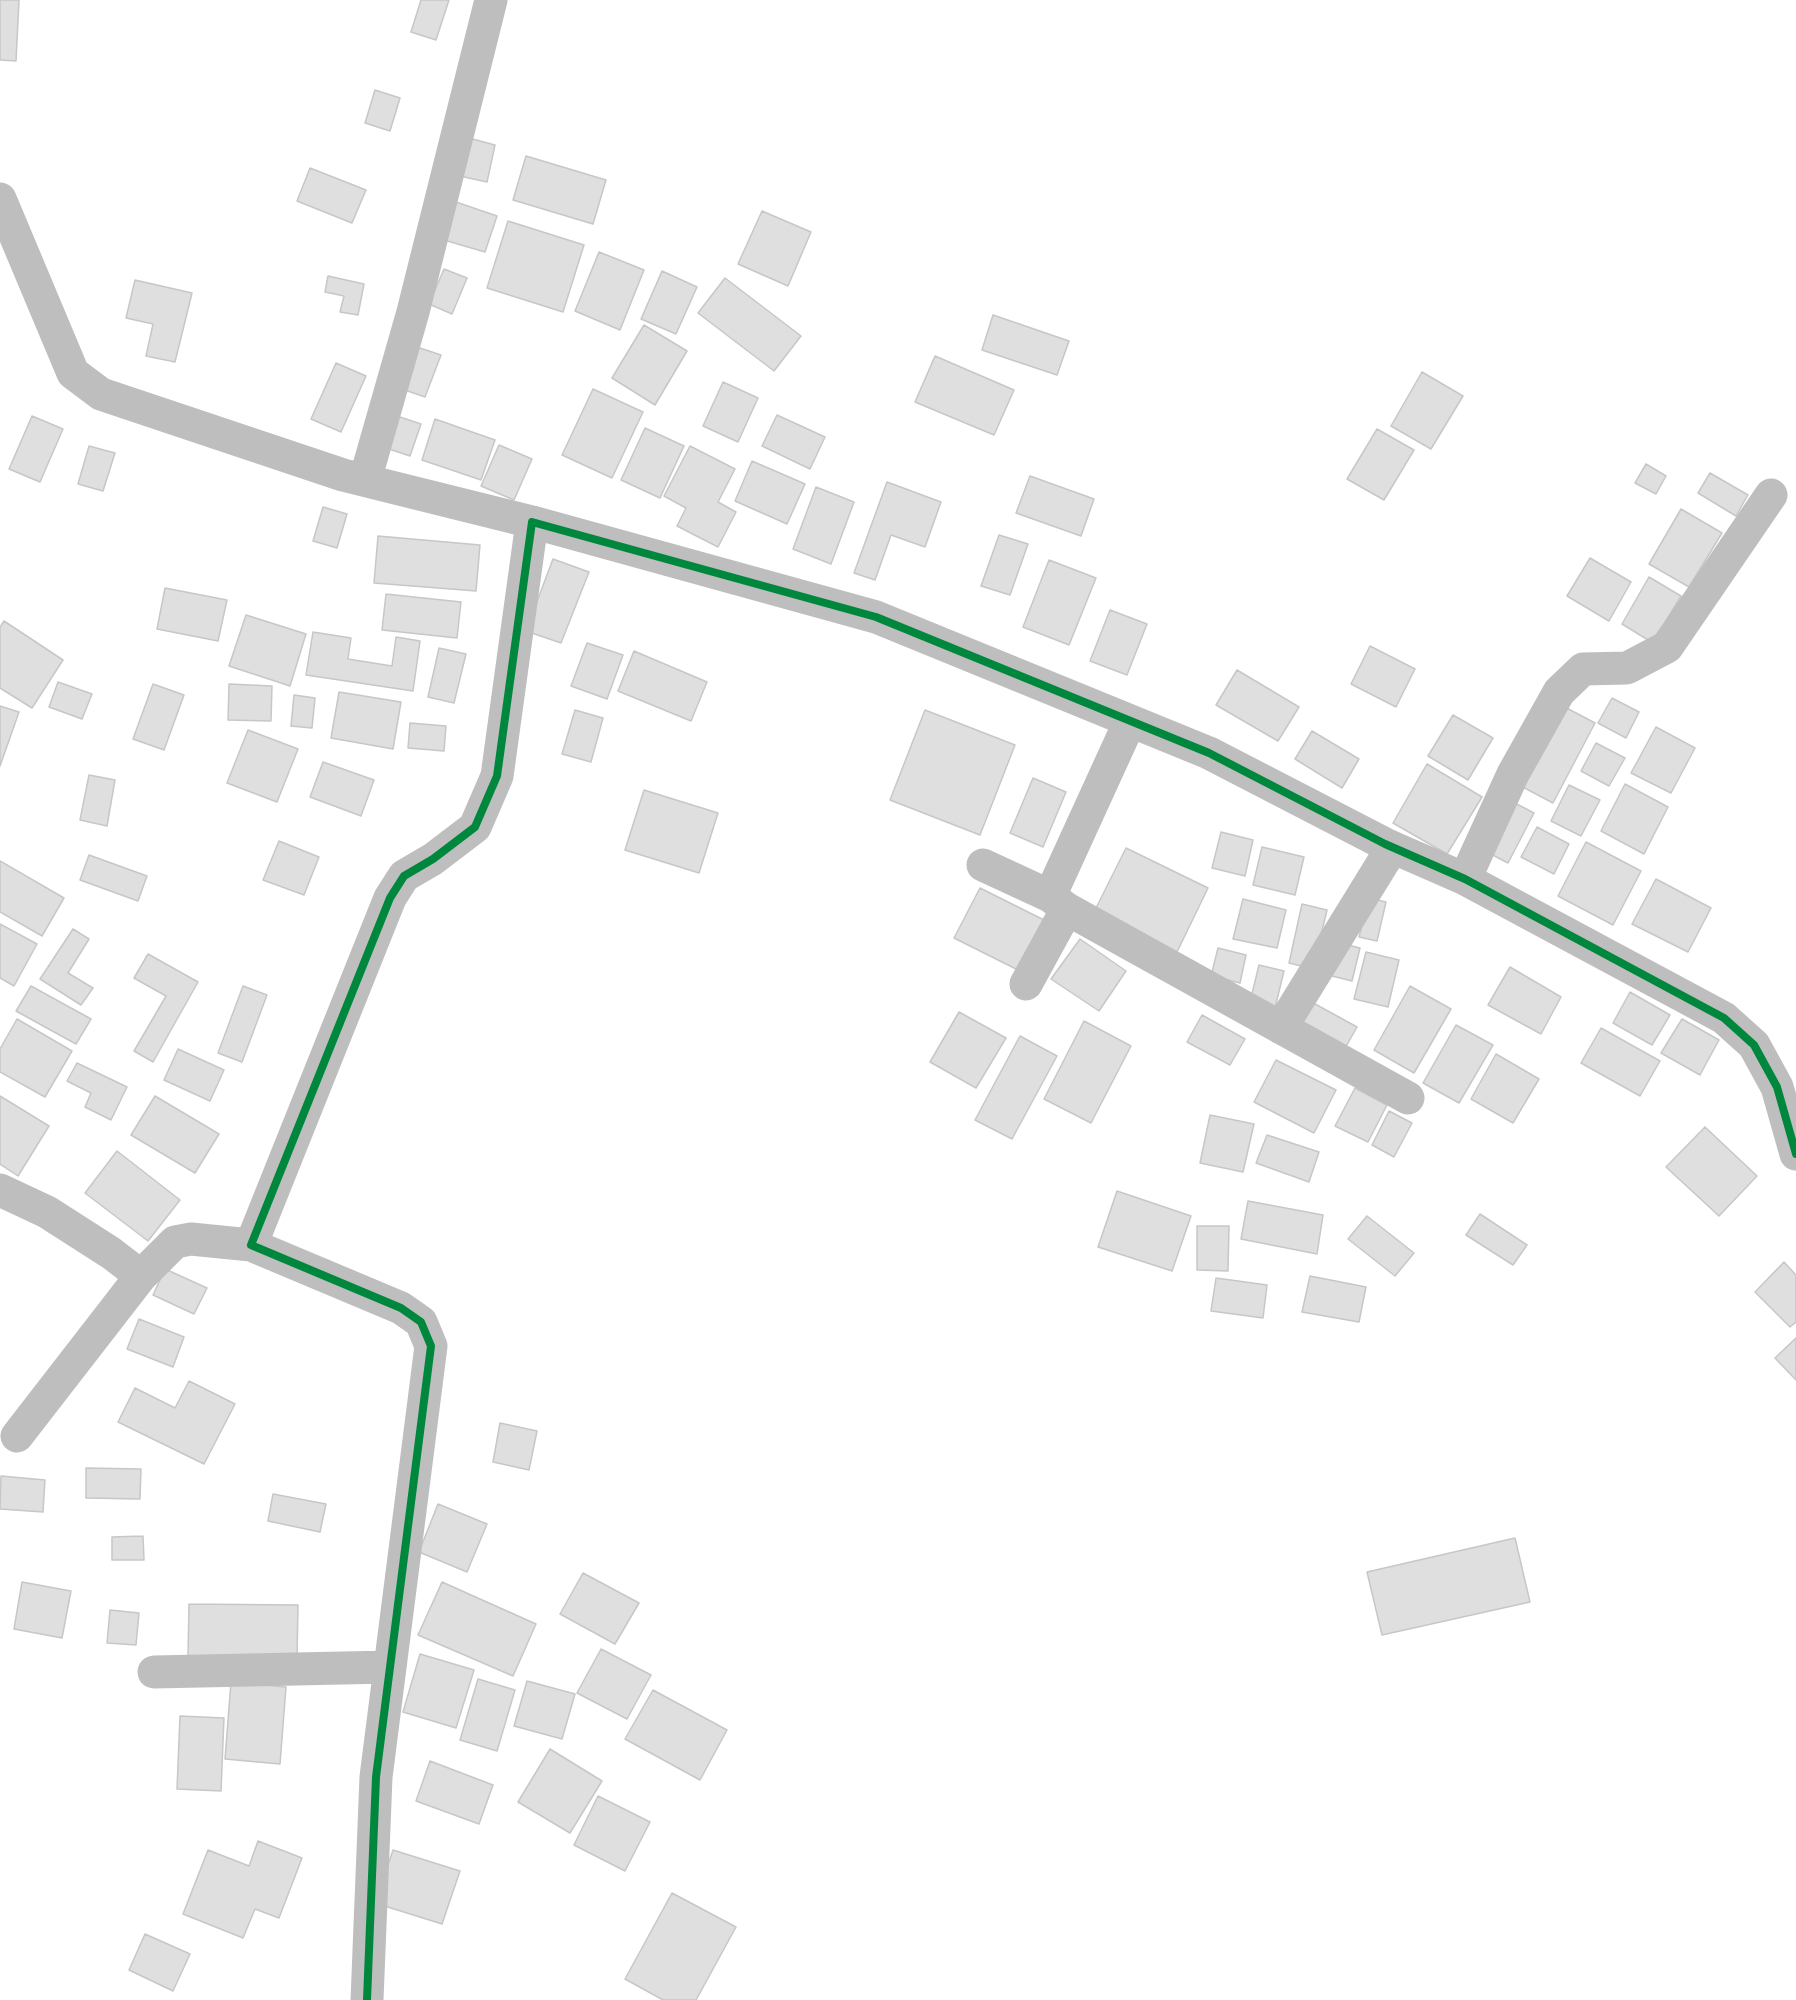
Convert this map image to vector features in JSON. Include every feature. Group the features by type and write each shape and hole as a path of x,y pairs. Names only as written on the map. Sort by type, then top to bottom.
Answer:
{"street":[{"path":"365,480 413,312 491,0"},
{"path":"0,199 73,373 101,394 365,480 531,522 876,617 1209,753 1392,848 1465,879 1724,1018 1754,1045 1777,1087 1796,1154"},
{"path":"1465,879 1512,774 1559,692 1583,669 1627,668 1667,647 1771,495"},
{"path":"251,1245 390,898 404,876 433,859 475,827 497,776 531,522"},
{"path":"1026,984 1130,721"},
{"path":"1281,1028 1392,848"},
{"path":"983,865 1059,903 1408,1098"},
{"path":"0,1190 46,1212 111,1253 141,1276"},
{"path":"17,1436 141,1276 176,1242 191,1239 251,1245 401,1308 421,1322 431,1346 376,1777 367,2000"},
{"path":"154,1672 390,1667"}],"building":[{"path":"0,0 19,0 16,61 0,60"},
{"path":"421,0 449,0 436,40 411,32"},
{"path":"375,90 400,98 390,131 365,123"},
{"path":"465,137 495,145 487,182 455,175"},
{"path":"526,156 606,180 593,224 513,200"},
{"path":"310,168 366,190 352,223 297,201"},
{"path":"456,202 497,216 485,252 444,240"},
{"path":"762,211 811,232 788,286 738,264"},
{"path":"508,221 584,245 563,312 487,288"},
{"path":"599,252 644,270 620,330 575,311"},
{"path":"444,269 467,278 452,314 429,304"},
{"path":"662,271 697,287 676,334 641,319"},
{"path":"328,276 364,284 358,315 340,312 344,296 325,292"},
{"path":"725,278 801,336 774,371 698,313"},
{"path":"135,280 192,293 175,362 146,356 153,324 126,318"},
{"path":"993,315 1069,341 1057,375 982,350"},
{"path":"644,325 687,351 655,405 612,378"},
{"path":"417,347 441,355 425,397 402,389"},
{"path":"935,356 1014,390 994,435 915,402"},
{"path":"336,363 366,376 341,432 311,419"},
{"path":"1422,372 1463,396 1431,449 1391,426"},
{"path":"723,382 758,398 738,442 703,426"},
{"path":"593,389 643,412 612,478 562,455"},
{"path":"394,415 421,424 410,456 383,447"},
{"path":"777,415 825,437 810,469 762,446"},
{"path":"32,416 63,429 40,482 9,469"},
{"path":"435,419 495,440 481,480 422,460"},
{"path":"645,428 684,446 660,498 621,480"},
{"path":"1377,429 1414,450 1384,500 1347,479"},
{"path":"499,445 532,459 514,500 481,486"},
{"path":"89,446 115,453 103,491 78,484"},
{"path":"690,446 735,469 718,502 736,512 718,547 677,526 686,508 664,496"},
{"path":"752,461 805,484 787,524 735,501"},
{"path":"1646,464 1666,476 1656,494 1635,483"},
{"path":"1710,473 1748,495 1736,516 1698,493"},
{"path":"1030,476 1094,499 1081,536 1016,513"},
{"path":"887,482 941,502 925,547 891,535 875,580 854,573"},
{"path":"816,487 854,502 831,564 793,549"},
{"path":"323,507 347,514 337,548 313,541"},
{"path":"1681,509 1722,533 1689,587 1649,564"},
{"path":"999,535 1028,544 1010,595 981,586"},
{"path":"378,536 480,545 476,591 374,583"},
{"path":"1590,558 1631,582 1609,621 1567,596"},
{"path":"553,559 589,572 561,643 526,631"},
{"path":"1049,560 1096,578 1069,645 1023,627"},
{"path":"1649,577 1681,596 1653,643 1622,624"},
{"path":"165,588 227,600 218,641 157,629"},
{"path":"386,594 461,602 457,638 382,630"},
{"path":"1110,610 1147,624 1127,675 1090,661"},
{"path":"246,615 306,634 290,686 229,666"},
{"path":"4,621 63,660 32,708 0,688 0,627"},
{"path":"313,632 351,638 348,659 392,666 396,637 420,641 413,691 306,675"},
{"path":"587,643 623,655 607,699 571,686"},
{"path":"1370,646 1415,669 1396,707 1351,684"},
{"path":"439,648 466,654 454,703 428,697"},
{"path":"634,651 707,682 691,721 618,691"},
{"path":"1237,670 1299,707 1278,741 1216,705"},
{"path":"58,682 92,694 82,719 49,707"},
{"path":"153,684 184,695 164,750 133,739"},
{"path":"229,684 272,686 271,721 228,720"},
{"path":"339,692 401,702 393,749 331,738"},
{"path":"294,695 315,698 312,728 291,726"},
{"path":"1612,698 1639,712 1626,738 1598,723"},
{"path":"1559,704 1595,723 1553,803 1517,784"},
{"path":"0,706 19,712 0,766"},
{"path":"575,710 603,718 591,762 562,754"},
{"path":"925,710 1015,745 980,835 890,800"},
{"path":"1453,715 1493,738 1468,780 1428,756"},
{"path":"410,723 446,726 444,751 408,748"},
{"path":"1656,727 1695,748 1671,793 1631,773"},
{"path":"248,730 298,749 277,802 227,783"},
{"path":"1312,731 1359,759 1342,788 1295,759"},
{"path":"1596,743 1625,758 1609,786 1581,771"},
{"path":"323,762 374,780 361,816 310,797"},
{"path":"1427,764 1482,797 1447,854 1393,823"},
{"path":"89,775 115,780 107,826 80,820"},
{"path":"1033,778 1066,792 1043,847 1010,833"},
{"path":"1625,784 1668,807 1644,854 1601,831"},
{"path":"1569,785 1600,800 1581,836 1551,821"},
{"path":"644,790 718,813 699,873 625,850"},
{"path":"1509,800 1534,813 1508,863 1483,850"},
{"path":"1537,827 1569,844 1554,874 1521,857"},
{"path":"1221,832 1253,840 1245,876 1212,868"},
{"path":"279,841 319,857 304,895 263,880"},
{"path":"1586,842 1641,871 1613,925 1558,896"},
{"path":"1262,847 1304,857 1295,895 1253,885"},
{"path":"1126,848 1208,888 1177,952 1094,912"},
{"path":"89,855 147,876 138,901 80,880"},
{"path":"0,861 64,898 42,936 0,912"},
{"path":"1656,879 1711,908 1688,952 1632,924"},
{"path":"980,888 1048,922 1022,972 954,938"},
{"path":"1369,898 1386,902 1377,941 1359,937"},
{"path":"1243,899 1286,910 1277,948 1233,939"},
{"path":"1302,904 1327,910 1313,969 1289,963"},
{"path":"0,924 37,944 14,986 0,978"},
{"path":"73,929 89,939 68,973 93,988 81,1005 40,979"},
{"path":"1080,939 1126,971 1099,1011 1051,979"},
{"path":"1340,943 1360,948 1352,981 1332,976"},
{"path":"1218,948 1246,955 1240,983 1211,976"},
{"path":"1366,952 1399,960 1388,1007 1354,999"},
{"path":"148,954 198,982 153,1062 134,1051 166,996 134,978"},
{"path":"1259,965 1284,971 1274,1012 1249,1006"},
{"path":"1510,967 1561,997 1541,1034 1488,1005"},
{"path":"31,986 91,1019 76,1044 16,1011"},
{"path":"243,986 267,995 242,1062 218,1053"},
{"path":"1410,986 1451,1009 1414,1073 1374,1050"},
{"path":"1630,992 1670,1015 1652,1045 1613,1023"},
{"path":"1306,999 1357,1027 1343,1052 1292,1023"},
{"path":"959,1012 1006,1038 976,1088 930,1062"},
{"path":"1202,1015 1245,1039 1230,1065 1187,1042"},
{"path":"17,1019 72,1051 45,1097 0,1072 0,1049"},
{"path":"1682,1019 1719,1040 1700,1075 1661,1053"},
{"path":"1084,1021 1131,1046 1091,1123 1044,1099"},
{"path":"1456,1025 1493,1045 1459,1103 1423,1083"},
{"path":"1601,1028 1660,1061 1640,1096 1581,1063"},
{"path":"1020,1036 1057,1056 1012,1139 975,1120"},
{"path":"178,1049 224,1070 210,1101 164,1080"},
{"path":"1496,1054 1539,1079 1513,1123 1471,1099"},
{"path":"1276,1060 1336,1090 1314,1133 1254,1102"},
{"path":"77,1063 127,1087 111,1120 85,1107 91,1093 67,1081"},
{"path":"1355,1088 1387,1105 1368,1142 1335,1126"},
{"path":"0,1096 49,1126 18,1176 0,1164"},
{"path":"155,1096 219,1134 195,1173 131,1135"},
{"path":"1389,1111 1412,1123 1394,1157 1372,1145"},
{"path":"1210,1115 1254,1124 1243,1172 1200,1163"},
{"path":"1705,1127 1757,1176 1719,1216 1666,1167"},
{"path":"1267,1135 1319,1152 1309,1182 1256,1163"},
{"path":"117,1151 180,1200 148,1241 85,1193"},
{"path":"1117,1191 1191,1216 1172,1271 1098,1247"},
{"path":"1248,1201 1323,1215 1317,1254 1241,1239"},
{"path":"1480,1214 1527,1245 1513,1265 1466,1235"},
{"path":"1367,1216 1414,1253 1395,1276 1348,1239"},
{"path":"1197,1226 1229,1226 1228,1271 1197,1270"},
{"path":"1784,1262 1796,1275 1796,1322 1790,1327 1755,1292"},
{"path":"165,1269 207,1288 194,1314 153,1295"},
{"path":"1310,1276 1366,1287 1359,1322 1302,1312"},
{"path":"1216,1278 1267,1285 1263,1318 1211,1311"},
{"path":"139,1319 184,1337 173,1367 127,1349"},
{"path":"1796,1338 1796,1380 1775,1358"},
{"path":"189,1381 235,1404 204,1464 118,1422 135,1388 175,1408"},
{"path":"500,1423 537,1431 529,1470 493,1462"},
{"path":"86,1468 141,1469 140,1499 86,1498"},
{"path":"1,1476 45,1480 43,1512 0,1509"},
{"path":"273,1494 326,1504 320,1532 268,1521"},
{"path":"438,1504 487,1524 467,1572 419,1552"},
{"path":"143,1536 144,1560 112,1560 112,1537"},
{"path":"1515,1538 1530,1602 1382,1635 1367,1572"},
{"path":"583,1573 639,1603 615,1644 560,1614"},
{"path":"22,1582 71,1591 62,1638 14,1629"},
{"path":"442,1582 536,1624 513,1676 418,1635"},
{"path":"189,1604 298,1605 297,1659 188,1657"},
{"path":"110,1610 139,1613 136,1645 107,1643"},
{"path":"601,1649 651,1675 627,1719 577,1693"},
{"path":"420,1654 474,1670 456,1728 403,1712"},
{"path":"478,1679 515,1690 497,1751 460,1740"},
{"path":"527,1681 575,1694 562,1739 514,1726"},
{"path":"231,1682 286,1687 280,1764 225,1759"},
{"path":"653,1690 727,1730 700,1780 625,1739"},
{"path":"180,1716 224,1718 221,1791 177,1789"},
{"path":"550,1749 602,1781 570,1833 518,1802"},
{"path":"430,1761 493,1785 479,1824 416,1801"},
{"path":"598,1796 650,1822 625,1871 574,1845"},
{"path":"258,1841 302,1858 279,1918 255,1909 243,1938 183,1914 208,1850 249,1866"},
{"path":"393,1850 460,1871 442,1924 375,1903"},
{"path":"672,1893 736,1927 696,2000 663,2000 625,1979"},
{"path":"145,1934 190,1954 173,1991 129,1970"}],"cycle path":[{"path":"367,2000 376,1777 431,1346 421,1322 401,1308 251,1245 390,898 404,876 433,859 475,827 497,776 532,522 876,617 1209,753 1385,844 1465,879 1724,1018 1754,1045 1777,1087 1796,1154"}]}
